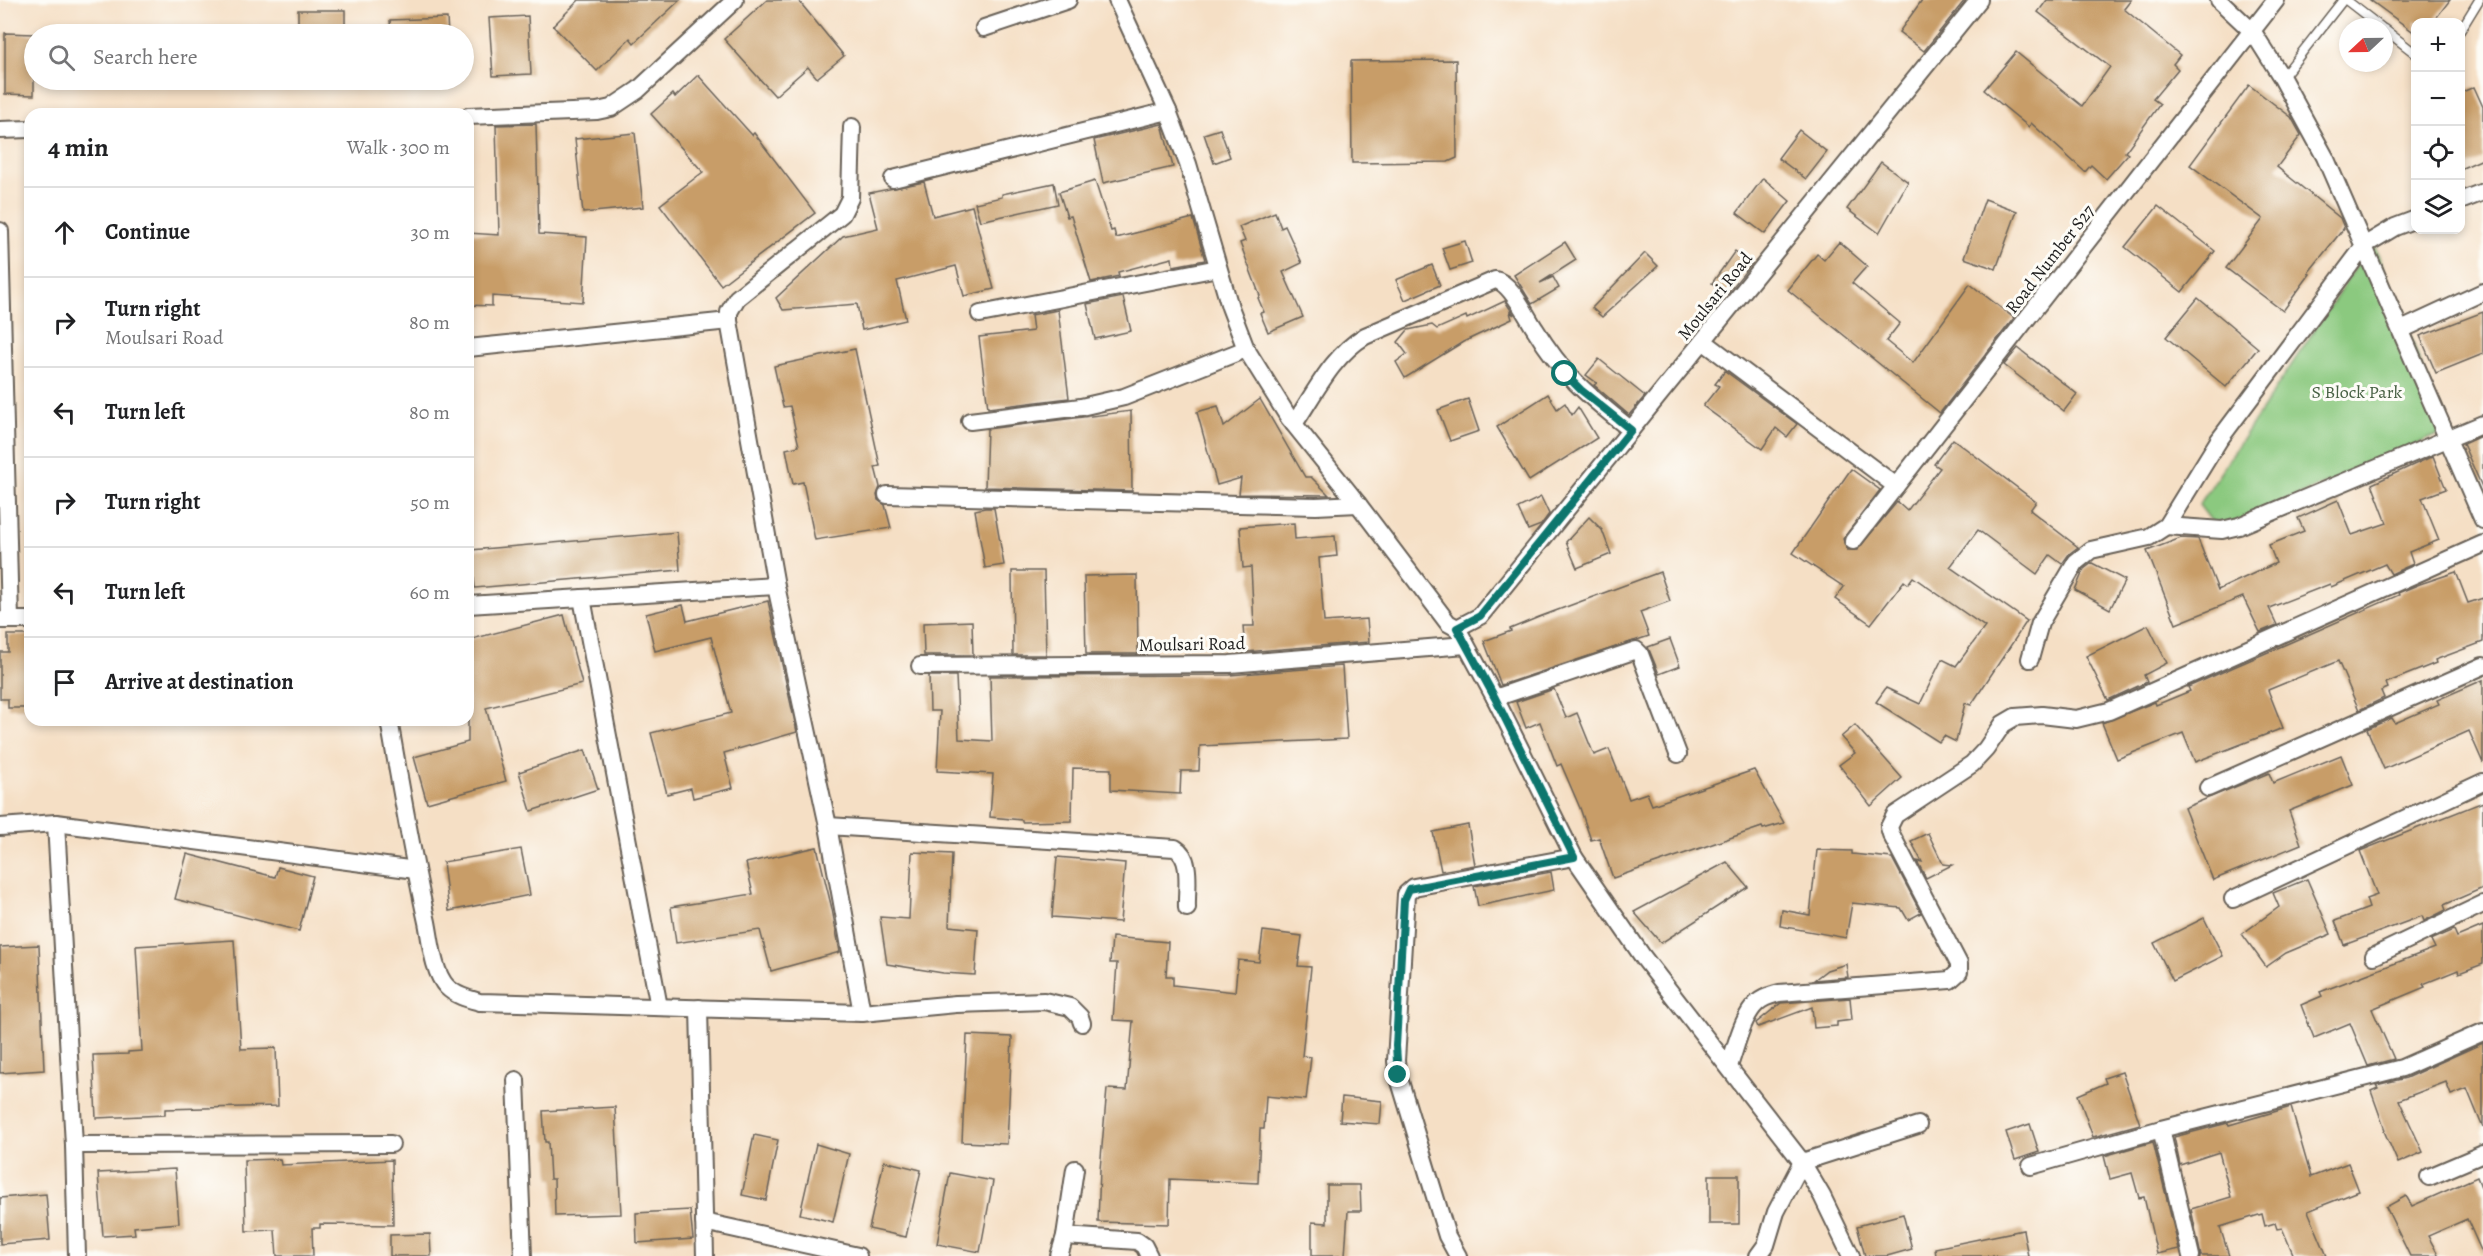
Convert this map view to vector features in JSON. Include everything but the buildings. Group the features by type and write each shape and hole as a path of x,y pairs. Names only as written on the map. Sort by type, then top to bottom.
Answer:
{"street":[{"path":"474,116 611,108 638,90 735,0"},
{"path":"984,28 1068,0"},
{"path":"1117,0 1168,111 1188,164 1218,268 1246,349 1276,400 1294,424 1448,623 1457,628 1495,698 1574,857 1643,957 1802,1162 1822,1196 1851,1256"},
{"name":"Moulsari Road","path":"1457,628 1480,616 1979,0"},
{"path":"2219,0 2253,32 2282,78 2325,157 2483,520"},
{"name":"Road Number S27","path":"1853,541 2276,0"},
{"path":"893,178 1168,111"},
{"path":"852,127 850,198 847,207 842,214 737,298 729,312 729,321 776,586 828,826 862,1013"},
{"path":"0,130 24,129"},
{"path":"2465,199 2483,192"},
{"path":"2030,659 2040,623 2076,562 2091,550 2149,537 2166,526 2236,416 2365,245 2395,227 2411,221"},
{"path":"0,231 5,620 24,620"},
{"path":"980,314 1218,268"},
{"path":"1294,424 1349,345 1495,280 1504,283 1516,298 1565,374 1581,390 1631,430"},
{"path":"2401,330 2483,292"},
{"path":"474,347 729,321"},
{"path":"1703,341 1896,486"},
{"path":"970,421 1081,407 1113,399 1246,349"},
{"path":"2166,526 2222,530 2239,526 2483,424"},
{"path":"887,495 1316,506 1358,504"},
{"path":"1729,1066 1750,1010 1759,1001 1768,997 1779,993 1955,978 1959,972 1959,964 1891,834 1890,827 1895,815 1972,764 2004,724 2022,715 2076,719 2109,711 2483,544"},
{"path":"474,605 776,586"},
{"path":"582,598 659,1007"},
{"name":"Moulsari Road","path":"920,666 1230,664 1466,645"},
{"path":"1495,698 1636,650 1640,654 1678,754"},
{"path":"2208,788 2483,666"},
{"path":"390,726 416,870 439,974 447,987 463,998 480,1002 862,1013 957,1004 1044,1001 1070,1006 1080,1017 1082,1023"},
{"path":"2233,899 2483,782"},
{"path":"0,827 56,823 416,870"},
{"path":"56,823 74,1145 77,1256"},
{"path":"828,826 1175,848 1184,855 1186,863 1187,908"},
{"path":"1456,1256 1447,1236 1397,1068 1396,1046 1406,894 1414,887 1574,857"},
{"path":"2374,956 2483,904"},
{"path":"699,1008 705,1256"},
{"path":"2031,1166 2161,1129 2402,1068 2483,1032"},
{"path":"516,1080 523,1256"},
{"path":"1758,1256 1766,1245 1776,1212 1802,1162 1918,1125"},
{"path":"2161,1129 2191,1256"},
{"path":"74,1145 391,1143"},
{"path":"2429,1177 2483,1154"},
{"path":"1059,1256 1065,1236 1075,1170"},
{"path":"704,1222 858,1256"},
{"path":"1065,1236 1137,1241 1144,1246 1149,1256"}],"lane":[{"path":"2282,78 2344,0 2368,18"},
{"path":"2465,23 2479,0"},
{"path":"2393,37 2411,51"}],"green space":[{"name":"S Block Park","path":"2373,241 2447,431 2218,530 2199,505"}],"route":[{"path":"1398,1075 1396,1046 1404,900 1409,889 1574,857 1495,698 1457,628 1480,616 1631,430 1581,390 1565,374"}]}
